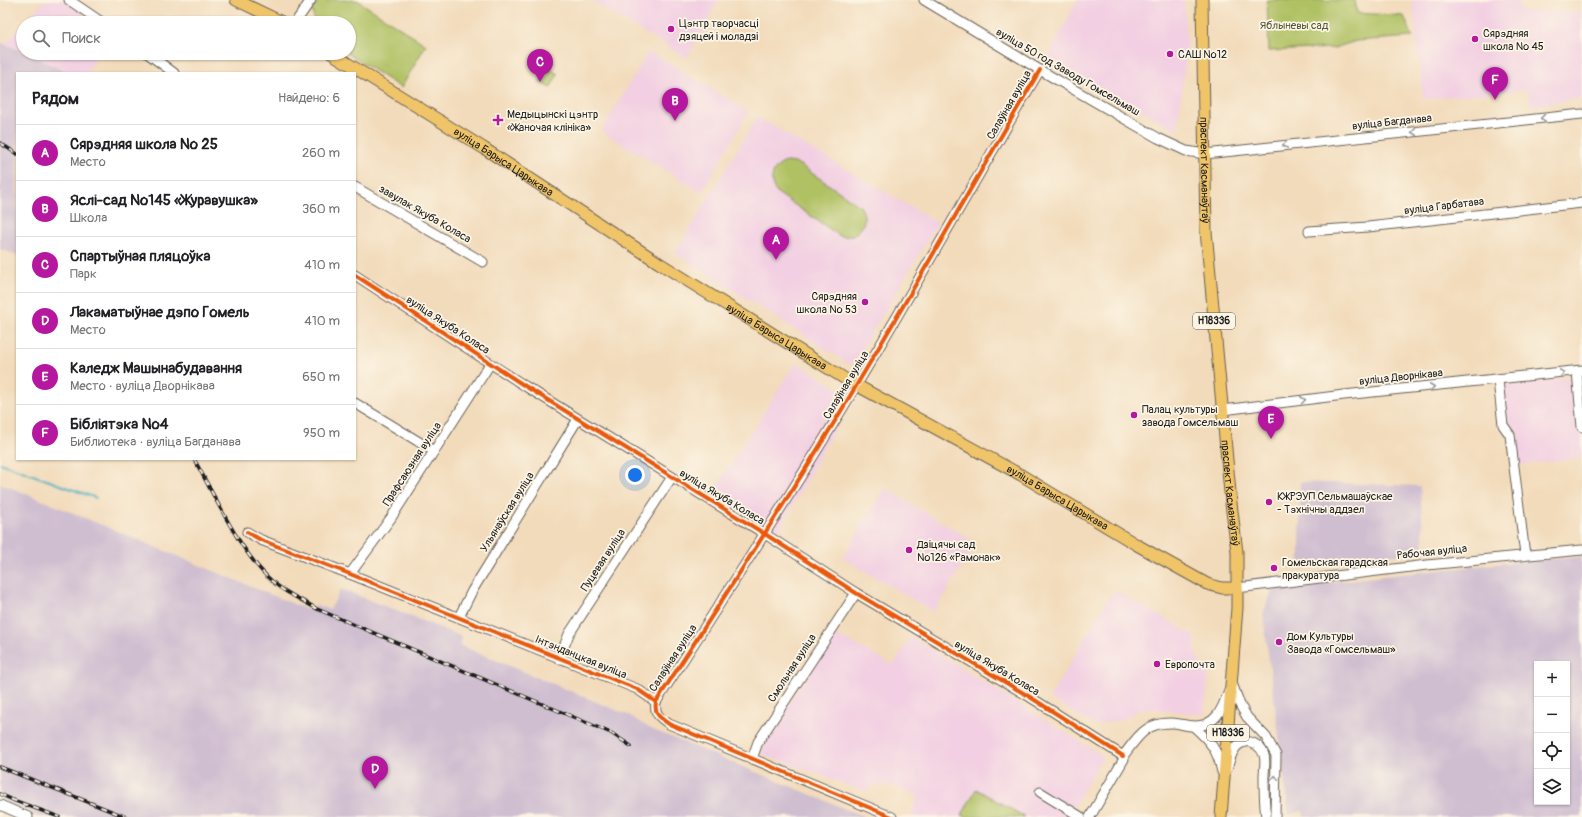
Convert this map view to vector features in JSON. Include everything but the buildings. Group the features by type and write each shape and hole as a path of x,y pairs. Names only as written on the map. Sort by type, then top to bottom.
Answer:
{"main road":[{"path":"236,0 269,16"},
{"name":"праспект Касманаўтаў","path":"1202,0 1206,231 1236,546 1237,588 1232,683 1221,817"},
{"name":"вуліца Барыса Царыкава","path":"342,60 504,161 659,263 857,385 1021,475 1137,545 1207,584 1222,588 1237,588"}],"street":[{"path":"69,0 93,16"},
{"path":"300,16 311,0"},
{"name":"вуліца 50 год Заводу Гомсельмаш","path":"924,0 1040,70 1158,138 1186,151 1205,154"},
{"path":"156,60 173,72"},
{"name":"Салаўіная вуліца","path":"656,702 765,534 857,385 1040,70"},
{"name":"вуліца Багданава","path":"1205,154 1582,114"},
{"name":"завулак Якуба Коласа","path":"356,188 483,262"},
{"name":"вуліца Гарбатава","path":"1309,231 1368,227 1582,203"},
{"name":"вуліца Якуба Коласа","path":"356,276 490,364 765,534 856,593 1030,697 1123,756"},
{"name":"Прафсаюзная вуліца","path":"350,574 391,518 490,364"},
{"path":"1579,370 1581,427"},
{"name":"вуліца Дворнікава","path":"1223,410 1363,393 1498,380 1579,370"},
{"path":"1498,380 1503,425 1510,435 1525,555"},
{"path":"356,404 434,451"},
{"name":"Ульянаўская вуліца","path":"459,618 472,591 578,419"},
{"name":"Пуцевая вуліца","path":"559,659 569,634 672,477"},
{"name":"Інтэнданцкая вуліца","path":"247,532 262,540 637,689 656,702"},
{"name":"Рабочая вуліца","path":"1237,588 1427,565 1582,550"},
{"name":"Смольная вуліца","path":"752,759 758,742 856,593"},
{"path":"1090,817 1124,759 1123,756 1143,733 1152,726 1165,723 1193,726 1205,725 1214,720 1221,710 1232,683"},
{"path":"1232,683 1240,705 1248,717 1266,737 1276,755 1274,782 1275,817"},
{"path":"656,702 655,709 659,717 669,724 892,817"},
{"path":"1193,726 1213,745 1220,759 1224,782"},
{"path":"1224,782 1235,748 1244,742 1249,741 1259,747 1265,757 1264,784 1266,817"},
{"path":"1040,792 1081,817"},
{"path":"0,805 28,817"}],"shaded area":[{"path":"65,0 86,16 30,16 43,2"},
{"name":"Цэнтр творчасці дзяцей і моладзі","path":"590,0 719,0 687,58"},
{"path":"1077,0 1184,0 1187,49 1177,130 1048,58"},
{"path":"1412,0 1518,0 1520,11 1582,12 1582,98 1531,106 1528,90 1423,99"},
{"path":"16,32 16,49 5,44"},
{"path":"0,42 16,49 16,60 40,60 67,72 16,72 16,255 0,249"},
{"path":"649,51 749,112 701,192 601,131"},
{"path":"40,60 95,60 88,72 67,72"},
{"path":"757,117 938,223 853,363 849,364 675,253"},
{"path":"796,362 852,398 777,534 712,494"},
{"path":"1582,376 1582,458 1517,465 1505,422 1501,386"},
{"path":"1300,482 1420,486 1424,551 1300,569"},
{"path":"0,483 313,612 316,605 330,610 341,589 463,637 459,645 628,715 651,729 865,817 38,817 0,801"},
{"name":"Дзіцячы сад №126 «Рамонак»","path":"884,488 976,543 934,612 843,558"},
{"path":"1582,557 1582,817 1304,817 1303,811 1289,814 1263,614 1273,588 1524,561"},
{"path":"1114,590 1195,636 1195,654 1209,674 1204,715 1157,709 1142,709 1119,721 1094,725 1049,698"},
{"path":"837,635 893,665 911,637 1103,756 1068,817 915,817 911,815 918,795 885,784 880,786 875,783 866,791 761,754 763,744 774,724"}],"green space":[{"path":"319,0 357,0 426,45 401,88 356,59 356,16 313,16 312,10"},
{"name":"Яблыневы сад","path":"1267,0 1355,0 1357,13 1404,16 1413,37 1356,41 1334,48 1269,51"},
{"path":"549,68 558,74 550,88 540,82"},
{"path":"786,162 800,165 860,206 863,212 864,223 858,232 853,235 840,236 776,192 772,183 773,174 777,167"},
{"path":"976,789 1025,817 965,817 962,815"}],"waterway":[{"path":"0,463 96,498"}],"railway":[{"path":"0,143 16,153"},
{"path":"195,460 239,541 261,570 283,590 317,609 611,733 631,746"},
{"path":"0,767 126,817"},
{"path":"0,794 59,817"}],"cycle path":[{"path":"656,702 801,477 872,360 1040,70"},
{"path":"356,276 525,386 765,534 856,593 1030,697 1123,756"},
{"path":"247,532 261,540 637,689 656,702 656,710 658,715 669,724 892,817"}],"place":[{"name":"Цэнтр творчасці дзяцей і моладзі","path":"671,29"},
{"name":"Сярэдняя школа № 45","path":"1475,39"},
{"name":"САШ №12","path":"1170,54"},
{"name":"Спартыўная пляцоўка","path":"540,82"},
{"name":"Бібліятэка №4","path":"1495,100"},
{"name":"Медыцынскі цэнтр «Жаночая клініка»","path":"498,120"},
{"name":"Яслі-сад №145 «Журавушка»","path":"675,121"},
{"name":"Сярэдняя школа № 25","path":"776,260"},
{"name":"Сярэдняя школа № 53","path":"865,302"},
{"name":"Палац культуры завода Гомсельмаш","path":"1134,415"},
{"name":"Каледж Машынабудавання","path":"1271,439"},
{"name":"КЖРЭУП Сельмашаўскае - Тэхнічны аддзел","path":"1269,502"},
{"name":"Дзіцячы сад №126 «Рамонак»","path":"909,550"},
{"name":"Гомельская гарадская пракуратура","path":"1274,568"},
{"name":"Дом Культуры Завода «Гомсельмаш»","path":"1279,642"},
{"name":"Европочта","path":"1157,664"},
{"name":"Лакаматыўнае дэпо Гомель","path":"375,789"}]}
